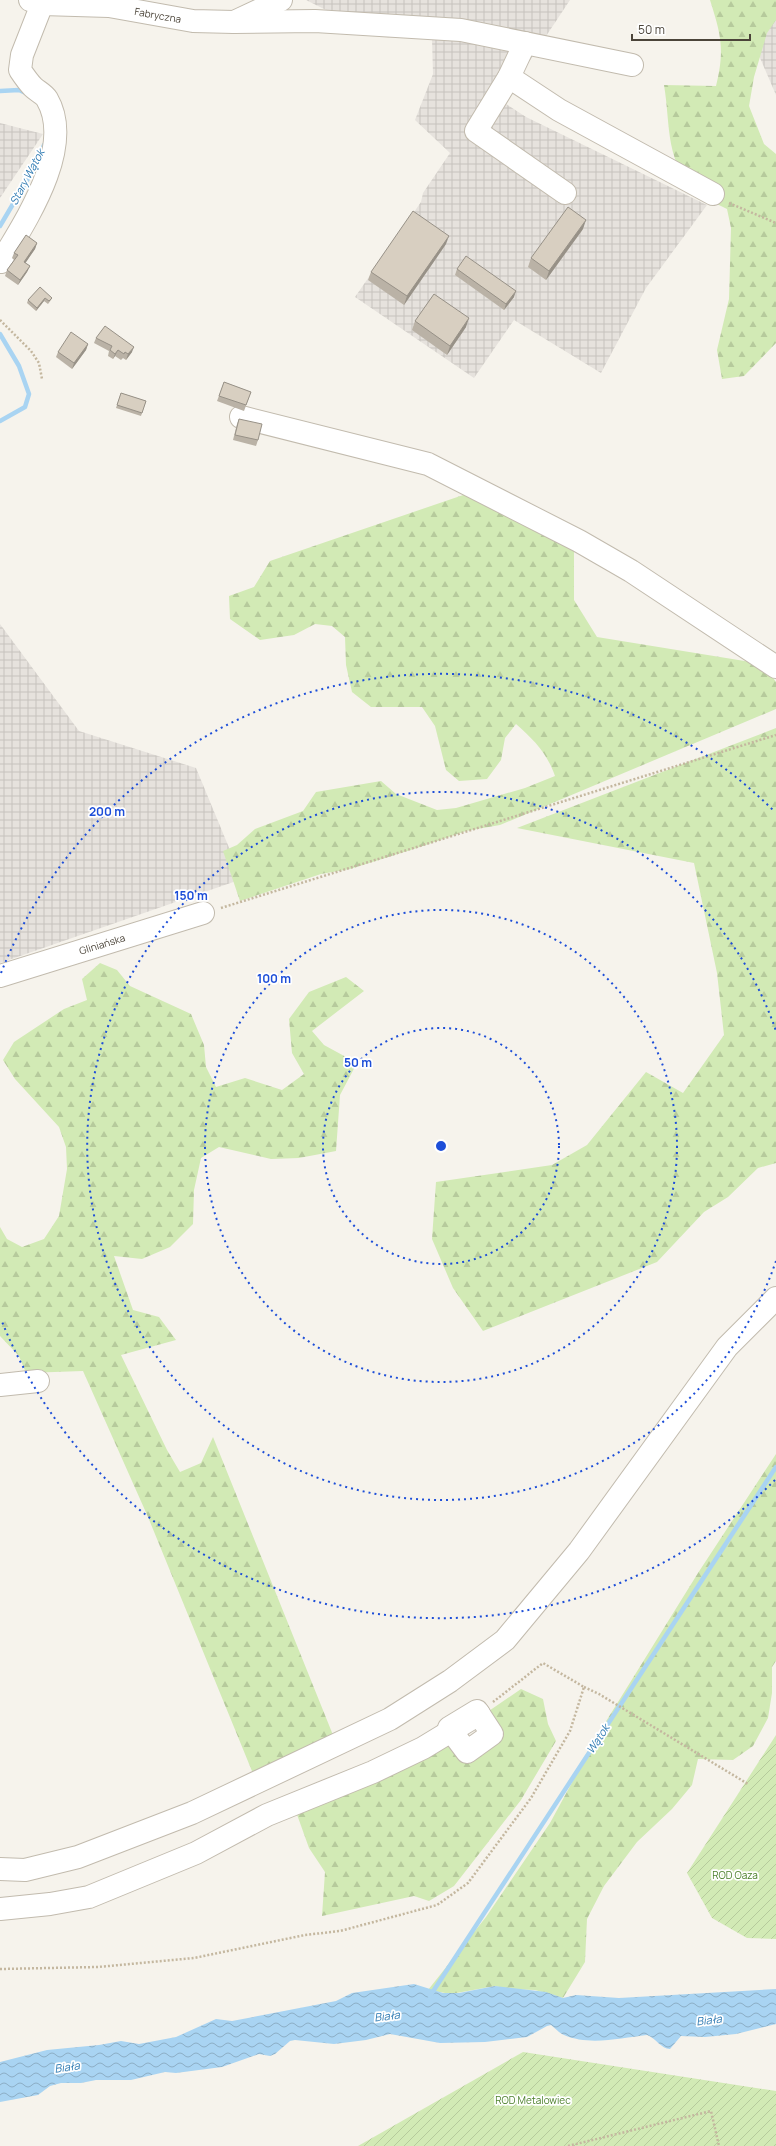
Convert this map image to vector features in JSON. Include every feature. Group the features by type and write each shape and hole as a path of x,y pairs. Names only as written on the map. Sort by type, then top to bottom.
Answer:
{"street":[{"name":"Fabryczna","path":"36,2 109,6 193,21 234,22 281,0"},
{"path":"1,262 18,232 54,154 55,120 46,98 32,87 20,70 22,54 36,2"},
{"path":"234,22 315,21 461,30 632,64"},
{"path":"525,43 510,77 476,131 564,193"},
{"path":"510,77 559,110 713,194"},
{"path":"241,417 428,464 579,541 631,571 776,668"},
{"name":"Gliniańska","path":"0,976 203,913"},
{"path":"0,1869 25,1870 78,1856 192,1813 390,1719 450,1681 505,1640 579,1551 727,1347 776,1298"},
{"path":"0,1385 38,1381"},
{"path":"0,1908 50,1904 89,1897 196,1853 267,1815 373,1772 423,1748 451,1731 467,1752 492,1734 479,1714"}],"path":[{"path":"713,194 737,209 776,223"},
{"path":"0,320 31,351 39,363 42,379"},
{"path":"203,913 776,735"},
{"path":"479,1714 543,1663 635,1715 748,1784"},
{"path":"0,1969 98,1967 194,1958 305,1935 340,1931 437,1905 468,1882 531,1798 570,1731 584,1687"},
{"path":"568,2146 711,2111 720,2146"},
{"path":"587,2142 588,2146"}],"shaded area":[{"path":"306,0 570,0 513,86 506,104 526,117 707,205 646,288 601,373 514,320 474,378 355,297 421,202 423,193 450,153 415,120 433,74 432,39 380,37"},
{"path":"735,0 776,0 776,95"},
{"path":"0,123 43,134 0,198"},
{"path":"0,624 79,731 196,768 242,879 0,963"}],"green space":[{"path":"710,0 776,0 776,20 767,33 754,77 749,106 764,144 776,154 776,343 744,376 722,379 717,350 729,299 731,228 727,209 700,194 688,183 680,170 671,144 664,85 716,86 721,52 717,23"},
{"path":"472,492 574,544 574,600 597,637 763,664 776,682 776,709 500,825 466,831 350,869 321,874 240,901 223,851 237,845 255,829 303,811 316,792 381,781 396,794 437,810 456,808 525,788 555,776 548,760 539,747 516,724 505,738 501,760 487,779 459,781 446,770 435,726 422,707 371,707 352,692 346,665 345,637 332,626 315,624 294,635 260,640 230,619 229,596 254,587 270,561"},
{"path":"776,728 776,1163 758,1168 728,1197 704,1212 657,1262 483,1331 453,1288 432,1239 436,1182 552,1165 587,1145 646,1072 683,1093 724,1035 717,973 694,863 517,828"},
{"path":"100,963 117,970 130,986 191,1014 204,1045 206,1067 216,1087 245,1078 282,1090 304,1074 292,1053 289,1019 309,992 346,977 364,991 312,1031 324,1045 357,1063 340,1095 336,1151 299,1158 271,1159 219,1147 201,1158 194,1190 193,1224 170,1247 142,1259 114,1256 133,1310 159,1317 176,1340 121,1355 167,1450 180,1472 201,1463 213,1437 335,1740 254,1776 148,1517 83,1371 26,1373 19,1356 0,1336 0,1227 7,1239 22,1247 44,1239 59,1216 67,1169 66,1147 59,1127 15,1079 3,1060 14,1042 64,1009 87,1000 82,979"},
{"path":"776,1454 776,1661 772,1667 772,1693 768,1718 753,1746 733,1760 698,1759 692,1785 672,1809 637,1842 604,1886 587,1919 585,1962 563,1998 535,1990 508,1989 495,1986 451,1994 428,1990 486,1917 550,1823 600,1731 698,1573"},
{"path":"521,1689 543,1699 548,1724 556,1741 521,1800 454,1886 429,1901 414,1896 322,1916 325,1872 309,1848 295,1809 454,1738 466,1754 496,1734 483,1715"},
{"name":"ROD Oaza","path":"776,1735 776,1939 747,1938 712,1918 687,1873"},
{"name":"ROD Metalowiec","path":"523,2052 776,2091 776,2146 358,2146"}],"water":[{"name":"Biała","path":"414,1984 443,1993 459,1993 495,1986 546,1992 563,1998 576,1995 619,1998 776,1989 776,2024 736,2034 705,2037 681,2036 670,2049 667,2049 647,2035 594,2041 584,2040 564,2035 551,2025 527,2037 485,2042 440,2043 390,2034 366,2040 334,2044 295,2040 290,2041 275,2054 270,2056 259,2054 222,2067 176,2073 165,2072 131,2080 96,2080 81,2083 61,2083 50,2086 38,2095 0,2102 0,2062 47,2050 99,2045 121,2041 139,2044 176,2037 216,2019 232,2021 336,2001 352,1993"}],"building":[{"path":"568,207 586,220 549,271 531,258"},
{"path":"413,211 449,236 407,296 371,272"},
{"path":"26,235 37,243 24,262 30,266 20,280 7,270 18,255 14,253"},
{"path":"466,256 516,291 506,304 457,269"},
{"path":"40,287 52,298 49,301 45,298 37,308 28,300"},
{"path":"434,294 469,318 450,346 415,321"},
{"path":"105,326 134,347 128,354 125,352 124,354 118,350 115,354 110,350 112,346 96,338"},
{"path":"71,332 88,344 74,363 58,352"},
{"path":"224,382 251,392 246,405 219,396"},
{"path":"121,393 146,401 142,413 117,405"},
{"path":"239,419 262,424 258,440 235,435"}],"waterway":[{"name":"Stary Wątok","path":"0,91 19,90 28,94"},
{"name":"Stary Wątok","path":"0,226 36,165 44,145"},
{"name":"Stary Wątok","path":"0,334 19,366 29,394 25,407 0,421"},
{"name":"Wątok","path":"430,1996 776,1467"}]}
